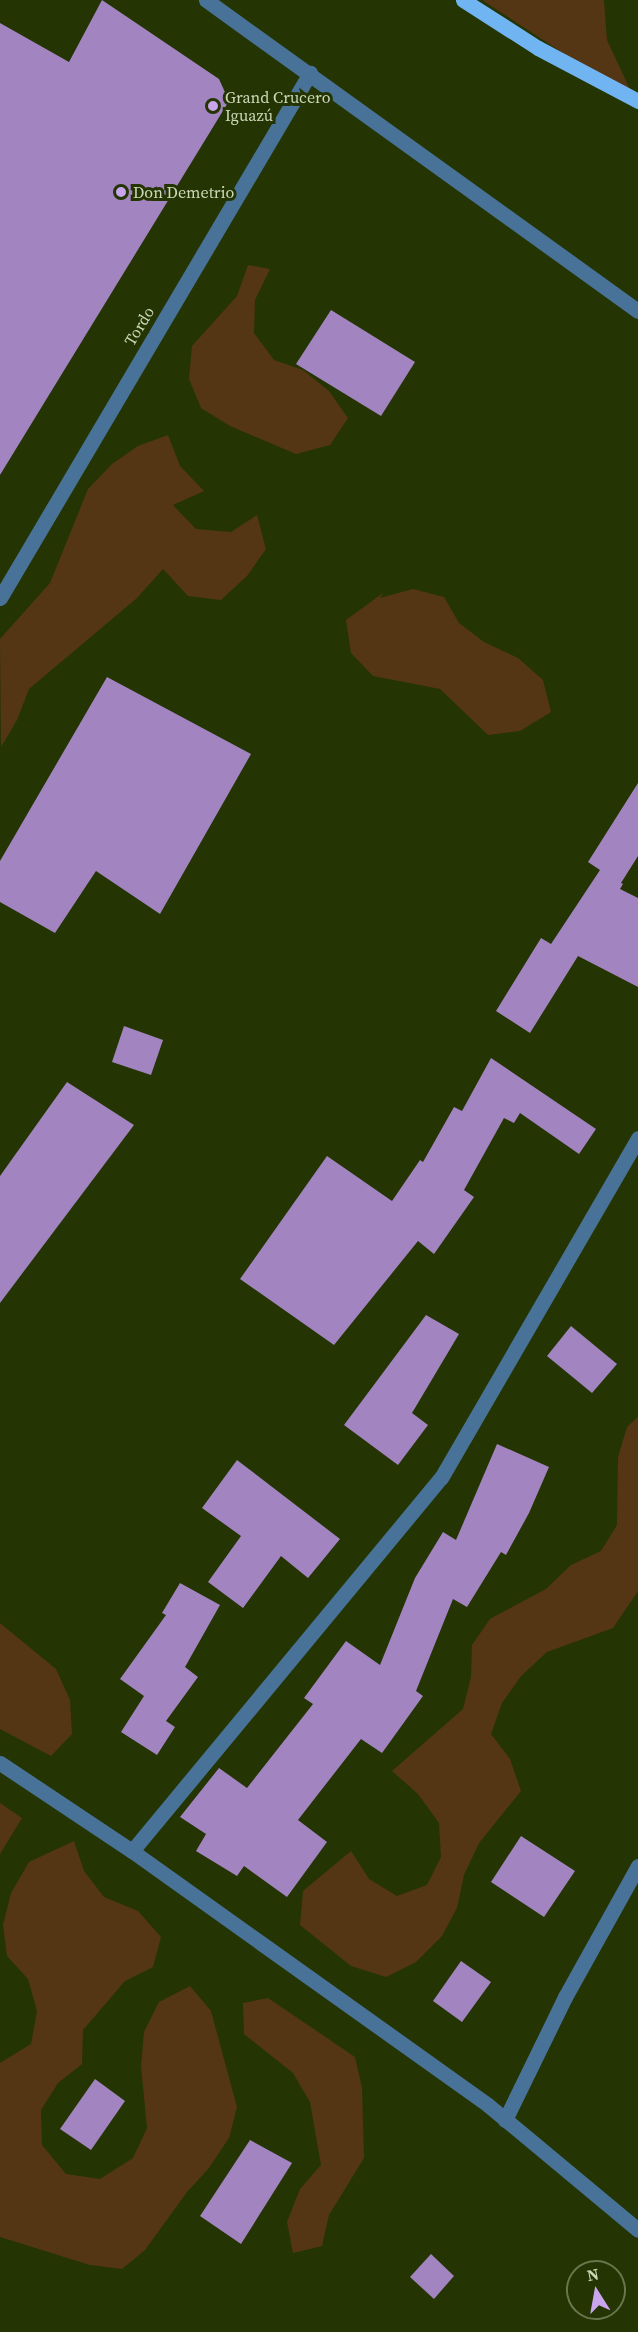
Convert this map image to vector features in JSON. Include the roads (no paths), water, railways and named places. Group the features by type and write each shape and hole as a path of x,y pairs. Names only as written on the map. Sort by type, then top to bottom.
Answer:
{"main road":[{"path":"463,0 538,48 638,101"}],"street":[{"path":"206,0 638,311"},
{"name":"Tordo","path":"0,598 310,73"},
{"path":"132,1851 441,1478 638,1138"},
{"path":"0,1762 132,1851 506,2120 638,2230"},
{"path":"506,2120 565,1997 638,1866"}],"place":[{"name":"Grand Crucero Iguazú","path":"213,106"},
{"name":"Don Demetrio","path":"121,192"}]}
